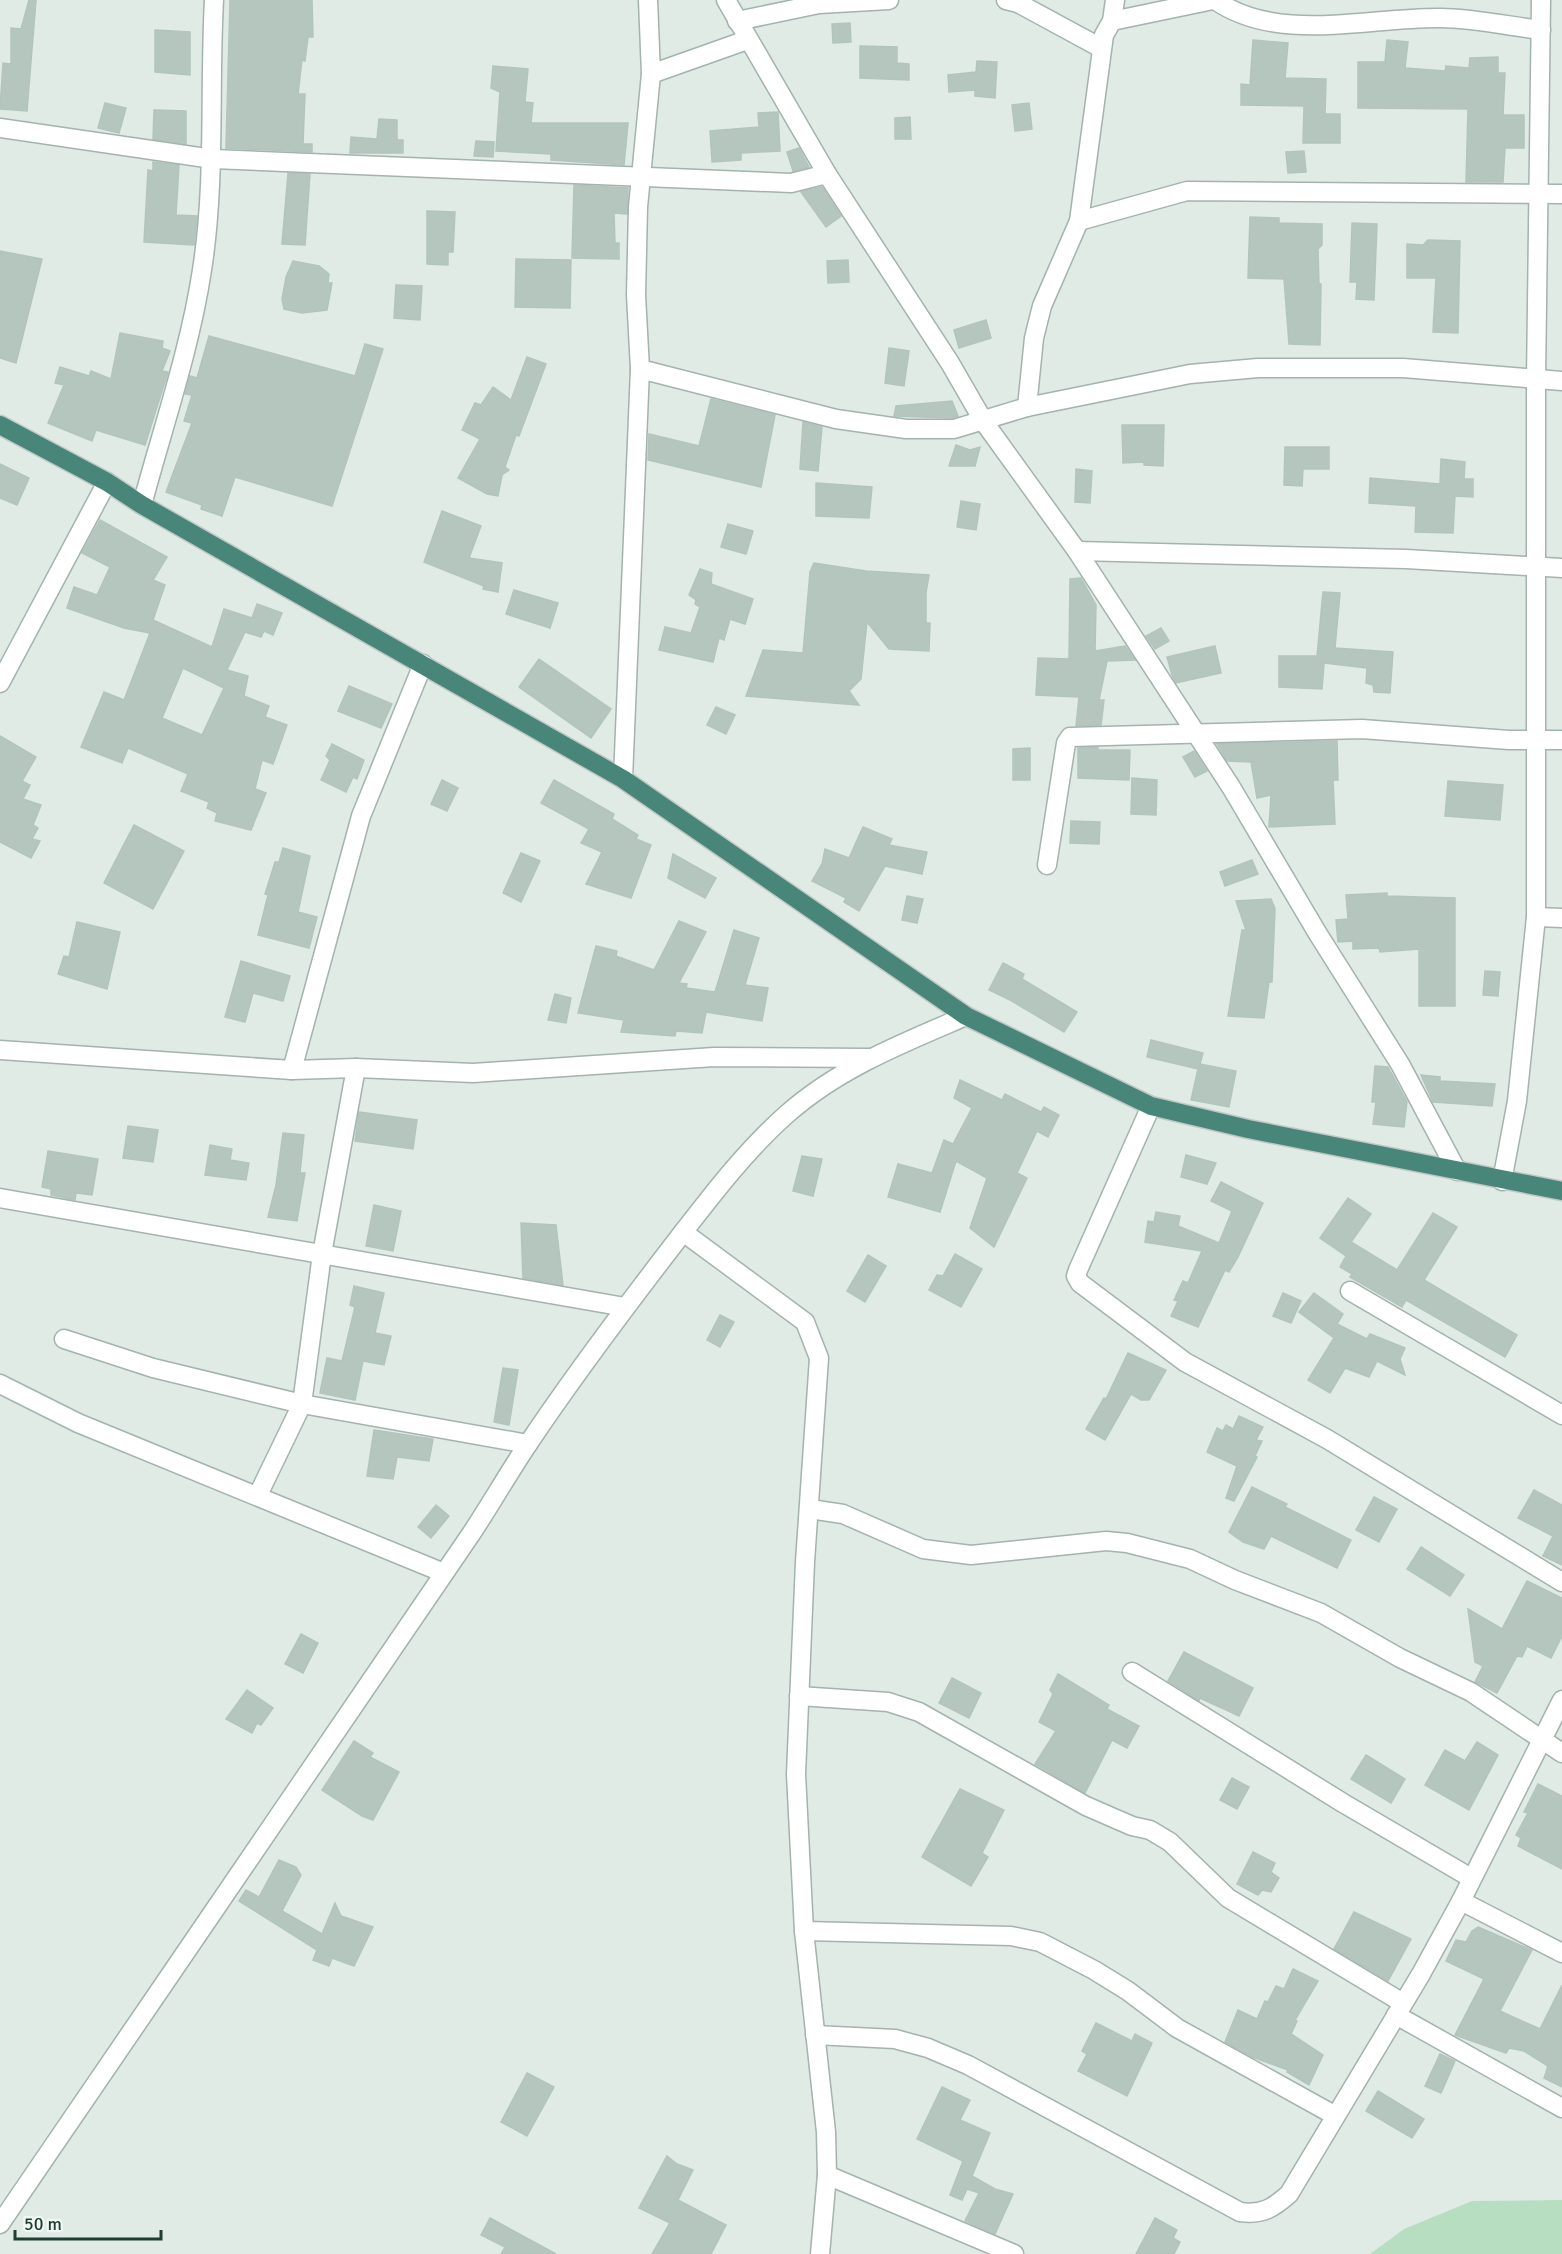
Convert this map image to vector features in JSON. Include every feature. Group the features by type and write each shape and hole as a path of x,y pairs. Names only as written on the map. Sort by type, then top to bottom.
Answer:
{"highway":[{"path":"0,425 107,482 142,505 623,779 966,1016 1088,1073 1151,1106 1503,1181 1562,1191"}],"street":[{"path":"623,779 640,369 636,295 640,177 651,74 648,0"},
{"path":"726,0 826,174 950,363 984,422 1077,551 1231,787 1318,934 1400,1064 1457,1171"},
{"path":"737,21 819,4 889,0"},
{"path":"1006,0 1018,3 1101,48"},
{"path":"1027,407 1034,338 1042,306 1079,221 1101,48 1104,34 1112,21 1115,0"},
{"path":"1112,21 1214,0 1247,18 1304,24 1441,18 1541,30"},
{"path":"1503,1181 1517,1101 1536,917 1538,568 1536,380 1541,0"},
{"path":"142,505 186,346 202,270 213,159 209,1"},
{"path":"651,74 747,40"},
{"path":"0,128 213,159 791,183 826,174"},
{"path":"1079,221 1187,191 1562,194"},
{"path":"640,369 848,420 906,429 954,429 984,422 1027,407 1190,374 1258,368 1403,368 1562,381"},
{"path":"0,682 107,482"},
{"path":"1077,551 1406,559 1562,568"},
{"path":"292,1070 361,816 423,664"},
{"path":"1047,866 1068,739 1362,729 1509,740 1562,740"},
{"path":"1536,917 1562,918"},
{"path":"0,2224 444,1573 528,1444 625,1307 683,1232 750,1152 787,1114 825,1084 869,1058 966,1016"},
{"path":"0,1050 292,1070 356,1068 473,1073 714,1057 869,1058"},
{"path":"258,1495 302,1404 322,1254 356,1068"},
{"path":"1151,1106 1078,1270 1076,1276 1080,1283 1185,1362 1327,1439 1562,1582"},
{"path":"0,1198 625,1307"},
{"path":"683,1232 806,1322 819,1358 805,1562 796,1774 804,1931 826,2132 827,2175 820,2254"},
{"path":"1350,1291 1562,1415"},
{"path":"64,1339 153,1368 302,1404 528,1444"},
{"path":"0,1384 78,1423 444,1573"},
{"path":"810,1509 843,1514 923,1549 971,1555 1106,1540 1190,1558 1235,1580 1321,1613 1400,1658 1471,1692 1562,1753"},
{"path":"1132,1672 1342,1803 1471,1878"},
{"path":"799,1696 888,1702 919,1712 1086,1806 1132,1826 1150,1830 1170,1842 1228,1898 1400,2009 1562,2108"},
{"path":"815,2035 895,2039 928,2048 968,2065 1240,2212 1256,2214 1271,2210 1289,2193 1400,2009 1461,1901 1562,1700"},
{"path":"1461,1901 1562,1953"},
{"path":"804,1931 1011,1936 1040,1942 1128,1991 1177,2028 1334,2115"},
{"path":"827,2175 1014,2254"}],"green space":[{"path":"1562,2200 1562,2254 1370,2254 1404,2229 1472,2201"}],"building":[{"path":"29,0 36,0 27,111 0,109 3,63 11,64 11,28 21,29"},
{"path":"230,0 312,0 313,37 308,37 305,61 302,60 298,94 305,94 303,144 312,144 312,152 226,148"},
{"path":"850,23 851,42 833,43 832,24"},
{"path":"155,30 190,32 190,75 155,72"},
{"path":"1253,40 1288,43 1285,78 1326,79 1325,114 1340,114 1340,143 1303,143 1304,106 1241,105 1241,84 1250,85"},
{"path":"1387,40 1408,42 1405,68 1445,71 1446,66 1469,68 1470,58 1498,57 1498,73 1505,73 1503,115 1524,115 1524,148 1505,148 1503,182 1466,182 1468,109 1358,108 1358,62 1385,62"},
{"path":"860,46 897,47 897,63 909,64 909,80 860,78"},
{"path":"977,61 997,62 995,98 975,96 975,90 949,92 948,75 976,72"},
{"path":"493,66 528,69 525,102 533,103 531,123 628,123 624,165 551,160 551,154 496,151 500,92 491,88"},
{"path":"105,103 126,108 119,133 98,128"},
{"path":"1029,103 1032,129 1015,131 1012,105"},
{"path":"154,110 186,111 186,144 153,139"},
{"path":"778,112 780,151 741,153 741,160 712,162 710,131 759,127 758,113"},
{"path":"910,117 911,139 895,139 895,118"},
{"path":"379,119 397,120 397,140 403,140 403,153 350,153 351,137 377,139"},
{"path":"476,141 494,142 493,157 474,156"},
{"path":"799,148 809,167 793,171 787,152"},
{"path":"1304,151 1306,172 1288,173 1286,152"},
{"path":"153,162 179,165 176,215 197,216 194,245 144,242 148,170 153,171"},
{"path":"288,173 310,174 305,245 282,244"},
{"path":"574,185 628,188 627,214 614,213 615,243 619,243 619,259 572,258"},
{"path":"822,187 841,216 826,227 801,192"},
{"path":"427,211 455,212 453,252 448,252 448,265 427,264"},
{"path":"1250,217 1279,218 1279,223 1322,224 1322,245 1318,249 1319,284 1321,284 1320,345 1289,344 1284,279 1248,278"},
{"path":"1352,223 1377,224 1374,300 1356,299 1357,282 1350,282"},
{"path":"1428,240 1460,241 1458,333 1433,332 1436,278 1407,278 1407,244 1423,245"},
{"path":"0,251 42,259 16,363 0,358"},
{"path":"516,259 571,260 570,308 515,307"},
{"path":"848,260 849,282 828,283 827,261"},
{"path":"293,261 319,266 329,274 328,283 332,283 327,310 302,313 284,309 282,299 286,277"},
{"path":"396,285 422,286 420,320 394,318"},
{"path":"986,320 991,338 959,348 954,330"},
{"path":"120,333 163,341 162,348 170,351 162,371 168,372 145,445 96,430 92,441 48,423 64,385 55,383 60,367 89,376 91,371 111,379"},
{"path":"209,336 355,376 365,344 383,349 332,506 235,477 222,516 201,509 202,505 166,492 192,423 184,421 192,395 185,394 190,376 197,378"},
{"path":"889,348 909,351 904,386 885,383"},
{"path":"527,357 546,364 519,436 516,435 505,467 509,470 502,475 498,496 487,494 458,478 480,439 462,430 475,403 481,405 493,387 511,400"},
{"path":"711,399 775,415 761,487 648,460 649,434 699,446"},
{"path":"952,401 958,416 952,418 894,416 896,406"},
{"path":"803,422 822,427 818,471 800,469"},
{"path":"1122,425 1164,425 1163,466 1144,465 1144,462 1123,463"},
{"path":"956,445 970,450 980,447 975,466 949,466"},
{"path":"1285,447 1329,447 1329,469 1303,469 1302,486 1284,485"},
{"path":"1441,459 1465,462 1464,479 1473,479 1473,497 1455,496 1453,533 1415,532 1416,506 1369,503 1370,478 1440,484"},
{"path":"0,464 29,478 17,505 0,498"},
{"path":"1076,469 1092,471 1090,503 1075,502"},
{"path":"816,483 872,487 869,518 816,516"},
{"path":"961,501 980,504 976,530 957,527"},
{"path":"442,511 481,526 469,558 502,563 498,592 483,589 484,586 424,562"},
{"path":"100,520 167,557 153,580 165,585 153,620 212,647 224,609 252,618 257,604 282,613 273,635 264,631 261,637 245,632 227,670 248,676 244,696 269,706 265,717 287,725 273,764 262,760 255,789 266,793 251,830 215,821 217,813 207,808 209,802 181,791 188,774 128,748 122,763 81,747 104,692 124,700 150,633 124,628 67,608 74,587 97,595 110,567 82,553","holes":["183,668 224,688 202,735 162,718"]},
{"path":"728,524 753,531 746,554 721,547"},
{"path":"814,563 866,571 929,575 926,593 926,623 930,623 929,651 889,649 867,622 861,679 849,691 859,705 746,696 763,650 803,653 810,572"},
{"path":"700,569 712,573 711,584 753,599 745,624 730,619 724,640 719,638 713,662 659,650 665,627 691,633 700,607 689,595"},
{"path":"1081,578 1096,605 1095,651 1125,646 1135,660 1107,661 1099,700 1104,700 1101,725 1076,726 1079,697 1036,695 1038,658 1069,659 1070,579"},
{"path":"514,590 558,603 550,628 506,614"},
{"path":"1323,592 1340,593 1335,648 1393,652 1390,693 1374,692 1373,685 1366,683 1367,668 1324,663 1322,689 1279,687 1279,656 1317,656"},
{"path":"1161,628 1169,641 1155,649 1146,636"},
{"path":"1215,646 1221,673 1176,683 1167,657"},
{"path":"539,659 611,709 591,738 519,687"},
{"path":"349,686 392,704 381,728 338,711"},
{"path":"716,707 735,715 726,734 707,725"},
{"path":"0,736 36,757 22,781 30,785 23,799 41,805 33,825 38,828 32,839 40,841 31,858 0,842"},
{"path":"1337,741 1338,780 1333,780 1335,824 1269,827 1271,795 1257,798 1251,762 1227,761 1217,744"},
{"path":"332,744 364,760 357,779 353,777 346,792 321,780 330,760 326,756"},
{"path":"1098,747 1098,750 1130,750 1129,780 1078,778 1078,748"},
{"path":"1030,748 1030,780 1013,780 1013,749"},
{"path":"1194,751 1207,771 1195,777 1183,757"},
{"path":"1132,778 1157,780 1156,815 1131,814"},
{"path":"442,780 458,788 447,811 431,804"},
{"path":"554,780 614,814 612,819 638,835 636,839 651,845 631,898 586,884 602,852 581,843 589,829 541,803"},
{"path":"1448,781 1503,785 1500,820 1445,816"},
{"path":"1071,821 1100,822 1099,844 1070,843"},
{"path":"134,825 184,851 153,909 104,883"},
{"path":"863,827 892,839 889,845 927,852 922,874 885,866 859,911 844,902 846,898 812,881 822,864 825,849 849,858"},
{"path":"283,848 310,856 298,912 317,917 309,948 258,935 268,895 265,894 275,862 279,862"},
{"path":"521,853 540,861 521,902 503,893"},
{"path":"673,854 716,878 705,898 668,878"},
{"path":"1252,860 1258,874 1225,886 1220,872"},
{"path":"1387,893 1387,896 1455,898 1455,1006 1419,1006 1419,949 1380,952 1379,948 1353,949 1353,941 1338,942 1336,920 1348,919 1346,895"},
{"path":"907,896 923,899 917,923 902,920"},
{"path":"1271,899 1275,909 1272,982 1269,982 1264,1018 1228,1016 1242,930 1246,930 1236,901"},
{"path":"679,921 706,932 679,983 687,984 686,988 715,992 734,930 759,938 745,985 768,988 762,1021 706,1012 702,1033 676,1031 675,1036 621,1032 624,1020 578,1013 596,946 617,951 616,956 654,970"},
{"path":"77,922 120,932 107,989 58,974 64,956 69,957"},
{"path":"241,961 290,976 283,1001 253,993 245,1022 225,1017"},
{"path":"1003,963 1024,974 1022,979 1077,1012 1064,1032 989,990"},
{"path":"1485,971 1500,972 1498,996 1483,995"},
{"path":"555,994 571,998 566,1023 548,1020"},
{"path":"1151,1040 1203,1053 1200,1064 1236,1071 1229,1107 1191,1100 1198,1069 1147,1057"},
{"path":"1375,1066 1388,1067 1407,1102 1404,1127 1373,1124 1376,1102 1372,1102"},
{"path":"1421,1075 1440,1077 1440,1081 1495,1084 1492,1106 1433,1102"},
{"path":"960,1080 1002,1100 1005,1094 1041,1112 1044,1107 1059,1115 1048,1137 1037,1131 1017,1173 1027,1178 994,1247 970,1228 987,1178 956,1161 940,1212 888,1197 898,1164 932,1173 944,1140 953,1144 972,1108 954,1098"},
{"path":"359,1112 417,1120 413,1149 355,1141"},
{"path":"128,1126 158,1130 153,1162 123,1158"},
{"path":"283,1133 304,1135 300,1173 305,1173 297,1221 268,1217 276,1185"},
{"path":"210,1145 232,1149 230,1160 249,1163 246,1180 205,1175"},
{"path":"48,1151 98,1159 92,1195 76,1193 75,1200 51,1195 51,1189 42,1187"},
{"path":"1186,1155 1216,1163 1207,1184 1181,1177"},
{"path":"802,1156 822,1159 813,1196 793,1191"},
{"path":"1221,1182 1263,1203 1238,1257 1229,1272 1225,1270 1198,1327 1171,1316 1178,1301 1174,1300 1183,1281 1188,1283 1202,1251 1145,1242 1148,1221 1154,1222 1156,1212 1180,1216 1178,1226 1219,1243 1232,1211 1211,1201"},
{"path":"1348,1198 1371,1214 1351,1242 1397,1270 1433,1213 1457,1227 1424,1280 1517,1335 1505,1357 1406,1300 1402,1307 1350,1277 1352,1274 1340,1267 1346,1256 1320,1238"},
{"path":"374,1205 401,1211 393,1251 366,1246"},
{"path":"521,1223 556,1225 563,1285 523,1278"},
{"path":"955,1254 982,1269 961,1307 929,1290 937,1275 943,1276"},
{"path":"868,1255 886,1266 865,1302 847,1291"},
{"path":"354,1286 384,1293 375,1333 391,1336 384,1365 363,1361 355,1400 320,1393 327,1358 342,1361 355,1307 350,1305"},
{"path":"1283,1293 1301,1301 1291,1323 1273,1316"},
{"path":"1314,1293 1343,1314 1337,1324 1367,1339 1370,1334 1405,1348 1400,1359 1405,1375 1377,1361 1369,1377 1345,1368 1330,1393 1308,1380 1334,1338 1299,1312"},
{"path":"720,1315 734,1322 720,1347 707,1340"},
{"path":"1128,1353 1166,1370 1149,1400 1141,1400 1131,1394 1105,1440 1086,1429 1104,1398 1106,1399"},
{"path":"503,1368 518,1370 509,1425 494,1422"},
{"path":"1239,1416 1263,1427 1256,1440 1262,1441 1255,1456 1257,1457 1234,1501 1226,1498 1237,1466 1207,1452 1217,1428 1223,1431 1226,1425 1233,1429"},
{"path":"374,1430 433,1439 429,1461 397,1457 393,1479 367,1476"},
{"path":"1252,1487 1287,1504 1285,1507 1351,1540 1337,1568 1271,1536 1264,1549 1243,1542 1229,1532"},
{"path":"1534,1490 1562,1505 1562,1565 1543,1556 1553,1536 1518,1518"},
{"path":"1374,1497 1397,1509 1379,1542 1356,1530"},
{"path":"436,1505 449,1516 431,1538 418,1527"},
{"path":"1421,1547 1464,1575 1450,1596 1407,1569"},
{"path":"1527,1581 1562,1598 1562,1636 1551,1658 1527,1646 1522,1657 1517,1656 1497,1693 1475,1682 1483,1666 1475,1662 1468,1609 1502,1629"},
{"path":"301,1634 318,1643 303,1673 285,1664"},
{"path":"1184,1652 1253,1688 1239,1716 1200,1698 1199,1701 1168,1681"},
{"path":"1058,1674 1109,1705 1107,1709 1139,1726 1127,1748 1112,1740 1085,1793 1035,1764 1056,1731 1039,1722 1053,1694 1050,1690"},
{"path":"952,1678 981,1693 969,1718 939,1703"},
{"path":"247,1690 273,1708 261,1725 257,1723 252,1733 226,1719"},
{"path":"354,1741 373,1753 370,1757 399,1772 373,1820 362,1816 322,1790"},
{"path":"1477,1742 1498,1755 1469,1810 1425,1785 1445,1750 1465,1761"},
{"path":"1366,1755 1405,1779 1391,1803 1351,1779"},
{"path":"1232,1778 1249,1787 1237,1809 1220,1800"},
{"path":"1538,1784 1562,1796 1562,1869 1518,1846 1521,1838 1516,1835 1528,1813 1524,1812"},
{"path":"960,1789 1004,1810 982,1853 988,1857 971,1886 922,1857"},
{"path":"1253,1852 1275,1863 1271,1872 1279,1878 1271,1892 1262,1890 1258,1895 1237,1884"},
{"path":"279,1860 296,1867 301,1875 282,1911 322,1934 335,1903 341,1916 373,1927 354,1966 332,1958 329,1966 313,1960 317,1950 239,1901 246,1890 259,1897"},
{"path":"1354,1912 1411,1939 1388,1981 1334,1949"},
{"path":"1478,1927 1532,1950 1500,2011 1540,2029 1562,1985 1562,2087 1544,2078 1548,2066 1524,2051 1509,2048 1506,2053 1455,2035 1484,1979 1446,1961 1456,1940 1466,1942 1472,1931"},
{"path":"1293,1969 1318,1981 1295,2020 1297,2021 1291,2034 1323,2055 1309,2085 1287,2072 1288,2070 1252,2057 1225,2042 1238,2010 1257,2019 1265,2001 1268,2002 1276,1986 1284,1989"},
{"path":"1096,2023 1132,2041 1135,2034 1152,2043 1127,2096 1078,2071 1087,2054 1082,2051"},
{"path":"1440,2054 1455,2061 1441,2093 1425,2086"},
{"path":"527,2073 554,2087 527,2136 501,2122"},
{"path":"942,2087 970,2100 960,2120 990,2133 972,2176 995,2189 1013,2194 995,2234 965,2221 979,2193 967,2189 962,2200 950,2195 963,2161 917,2139"},
{"path":"1378,2091 1424,2119 1412,2138 1366,2111"},
{"path":"667,2156 677,2164 693,2170 678,2200 726,2225 711,2254 652,2254 670,2223 639,2208"},
{"path":"490,2218 556,2254 501,2254 505,2247 481,2235"},
{"path":"1155,2218 1177,2230 1173,2238 1180,2242 1174,2254 1136,2254"}]}
